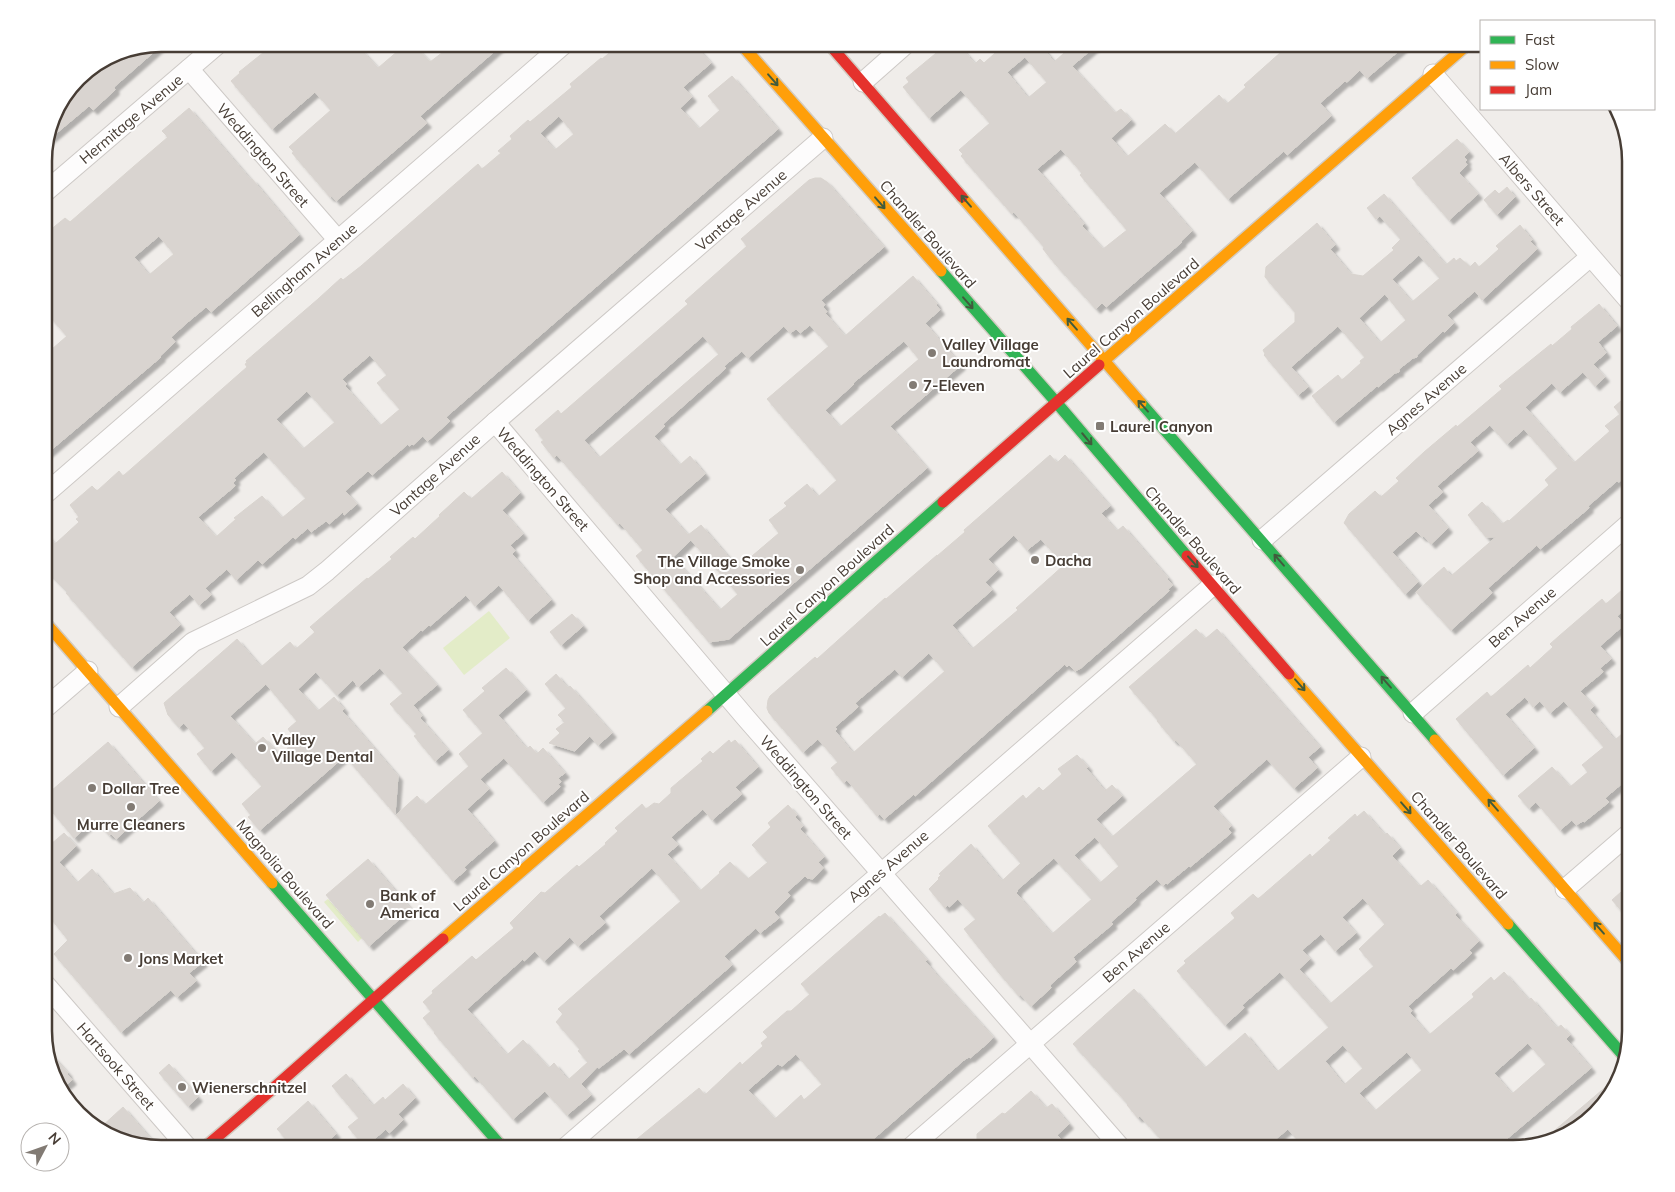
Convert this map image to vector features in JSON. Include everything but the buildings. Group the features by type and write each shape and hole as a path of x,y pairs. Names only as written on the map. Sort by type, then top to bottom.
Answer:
{"street":[{"name":"Hermitage Avenue","path":"53,185 208,52"},
{"name":"Bellingham Avenue","path":"53,487 555,52"},
{"name":"Chandler Boulevard","path":"748,52 1056,402 1361,757 1620,1052"},
{"path":"836,52 1622,955"},
{"path":"863,82 897,52"},
{"name":"Laurel Canyon Boulevard","path":"213,1140 1459,52"},
{"name":"Weddington Street","path":"188,69 338,240"},
{"name":"Albers Street","path":"1433,74 1622,293"},
{"name":"Vantage Avenue","path":"119,707 194,642 308,586 327,571 494,422 823,138"},
{"name":"Agnes Avenue","path":"1262,540 1590,257"},
{"name":"Weddington Street","path":"494,422 880,873 1114,1140"},
{"name":"Ben Avenue","path":"1413,713 1622,530"},
{"name":"Agnes Avenue","path":"574,1140 1213,585"},
{"name":"Magnolia Boulevard","path":"53,631 496,1140"},
{"path":"53,701 88,671"},
{"name":"Ben Avenue","path":"919,1140 1361,757"},
{"path":"1565,889 1622,840"},
{"name":"Hartsook Street","path":"53,993 181,1140"}],"green space":[{"path":"489,611 510,638 464,675 443,648"},
{"path":"328,899 362,938 358,942 324,902"}],"traffic: fast":[{"path":"941,271 1187,556"},
{"path":"1141,403 1435,740"},
{"path":"707,711 943,502"},
{"path":"272,883 496,1140"},
{"path":"1508,924 1620,1052"}],"traffic: slow":[{"path":"748,52 941,271"},
{"path":"1099,365 1459,52"},
{"path":"962,197 1141,403"},
{"path":"53,631 272,883"},
{"path":"1289,674 1508,924"},
{"path":"443,939 707,711"},
{"path":"1435,740 1622,955"}],"traffic: jam":[{"path":"836,52 962,197"},
{"path":"943,502 1099,365"},
{"path":"1187,556 1289,674"},
{"path":"213,1140 443,939"}],"place":[{"name":"Valley Village Laundromat","path":"932,353"},
{"name":"7-Eleven","path":"913,385"},
{"name":"Laurel Canyon","path":"1100,426"},
{"name":"Dacha","path":"1035,560"},
{"name":"The Village Smoke Shop and Accessories","path":"800,570"},
{"name":"Valley Village Dental","path":"262,748"},
{"name":"Dollar Tree","path":"92,788"},
{"name":"Murre Cleaners","path":"131,807"},
{"name":"Bank of America","path":"370,904"},
{"name":"Jons Market","path":"128,958"},
{"name":"Wienerschnitzel","path":"182,1087"}]}
